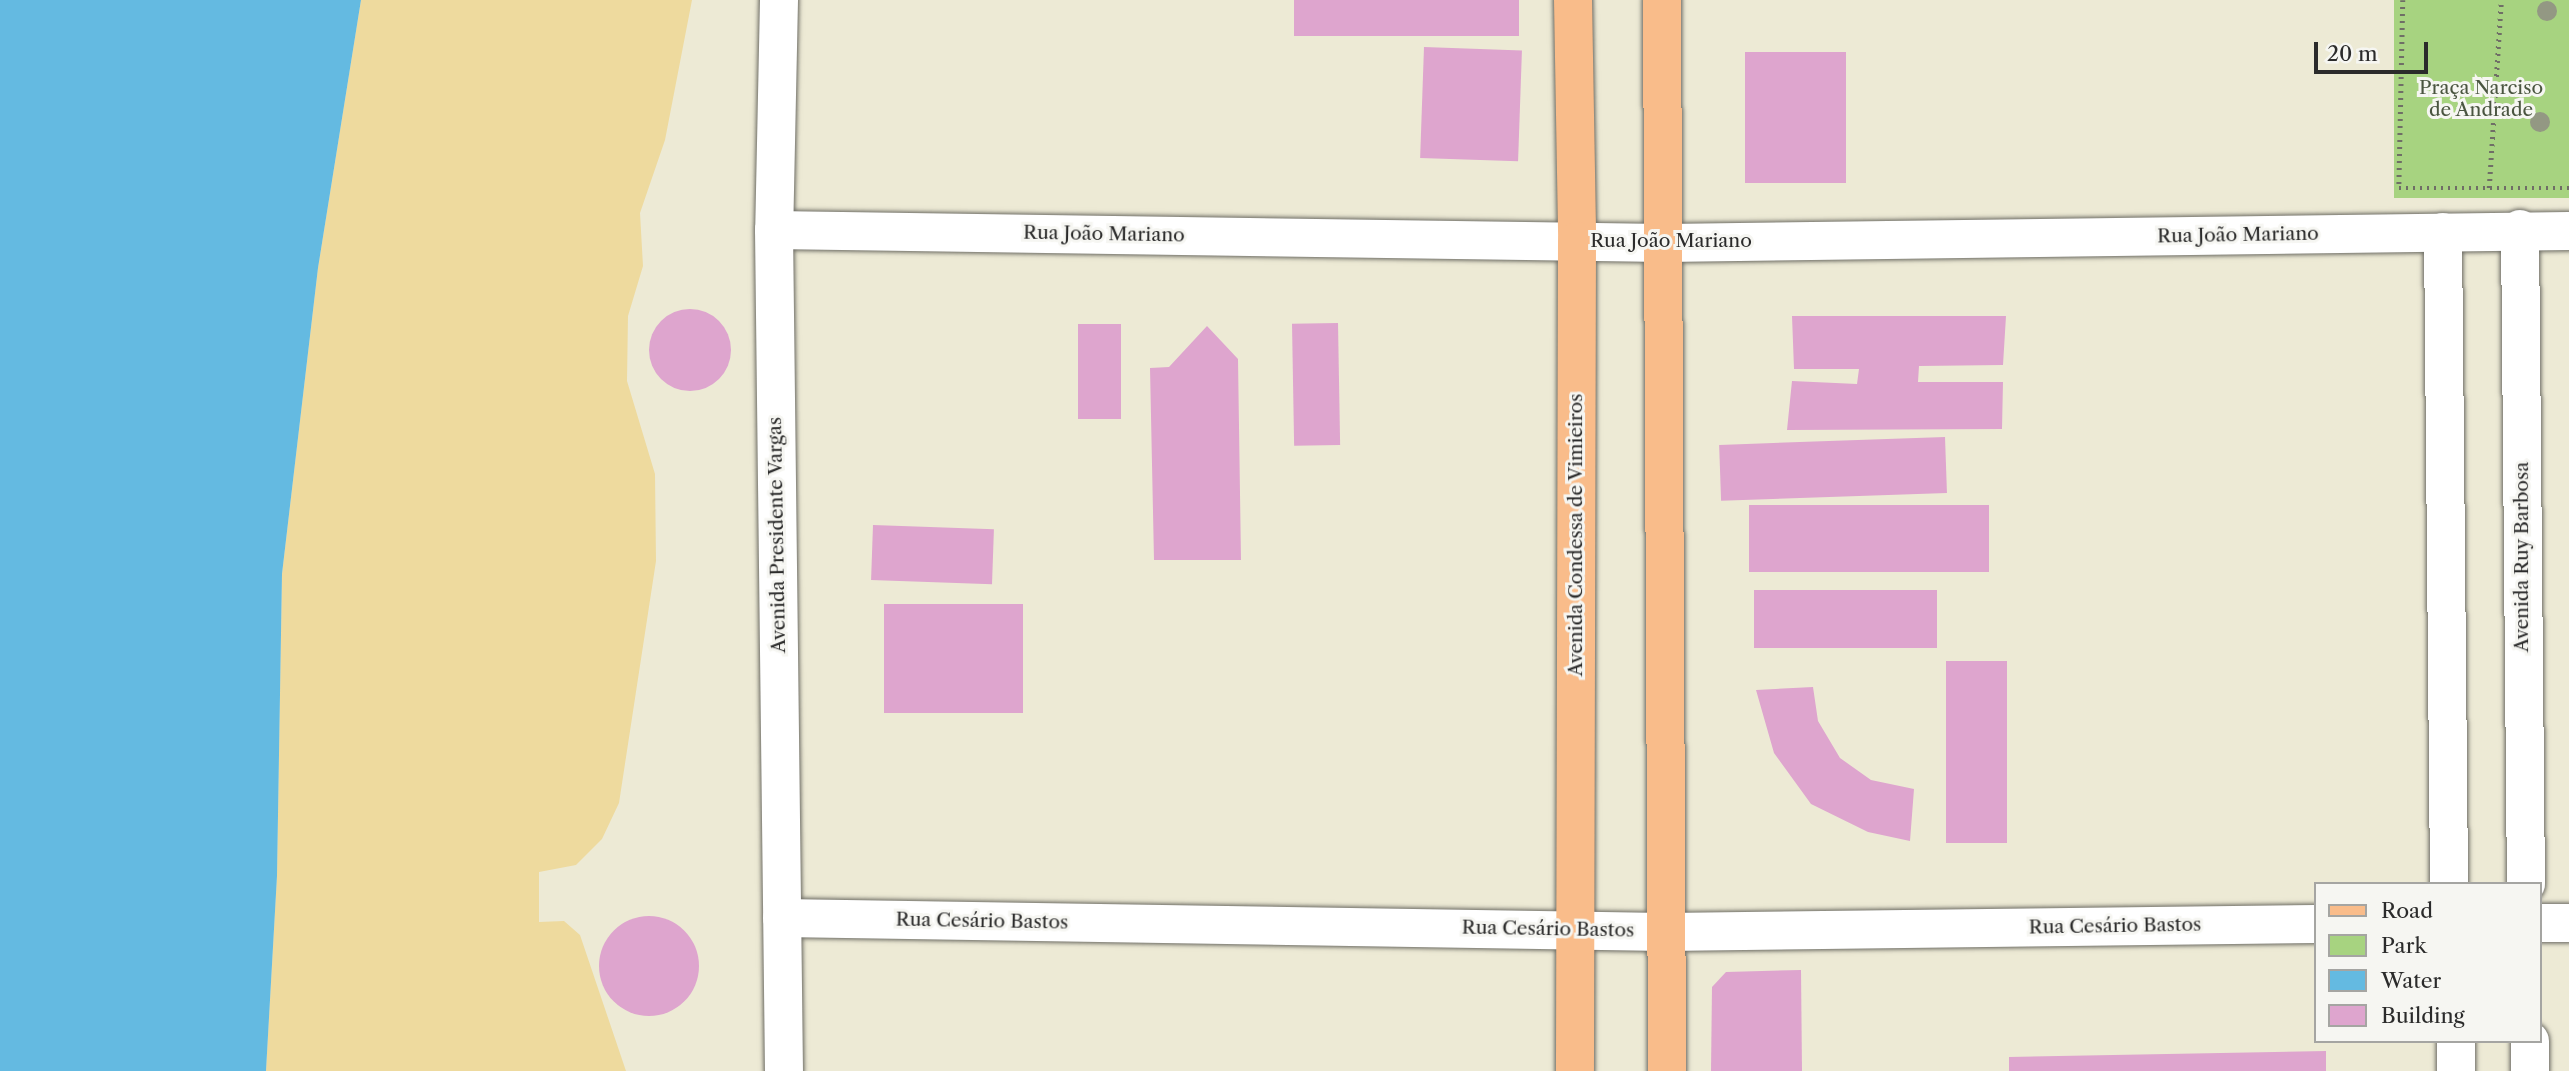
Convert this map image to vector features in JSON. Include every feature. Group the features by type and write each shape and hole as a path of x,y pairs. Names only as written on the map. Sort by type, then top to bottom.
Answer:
{"main road":[{"name":"Avenida Condessa de Vimieiros","path":"1573,0 1577,241 1575,1071"},
{"path":"1662,0 1667,1071"}],"street":[{"name":"Avenida Presidente Vargas","path":"779,0 774,230 783,1071"},
{"name":"Rua João Mariano","path":"774,230 1665,243 2569,231"},
{"name":"Avenida Ruy Barbosa","path":"2503,230 2526,882"},
{"path":"2443,232 2449,882"},
{"name":"Rua Cesário Bastos","path":"782,918 1665,932 2314,924"},
{"path":"2541,923 2569,923"},
{"path":"2456,1043 2456,1071"},
{"path":"2530,1043 2530,1071"}],"path":[{"path":"2403,0 2399,188 2569,188"},
{"path":"2501,0 2489,187 2503,230"}],"green space":[{"name":"Praça Narciso de Andrade","path":"2394,0 2569,0 2569,198 2394,198"}],"sand":[{"path":"361,0 692,0 665,140 640,213 643,266 628,316 627,381 655,474 656,561 619,803 602,839 576,865 539,872 539,922 564,921 580,935 626,1071 266,1071 277,876 282,574 318,268"}],"water":[{"path":"0,0 361,0 318,268 282,574 277,876 266,1071 0,1071"}],"building":[{"path":"1294,0 1519,0 1519,36 1294,36"},
{"path":"1424,47 1522,50 1518,161 1420,158"},
{"path":"1745,52 1846,52 1846,183 1745,183"},
{"path":"690,309 706,312 719,321 728,334 731,350 728,366 719,379 706,388 690,391 674,388 661,379 652,366 649,350 652,334 661,321 674,312"},
{"path":"1792,316 2006,316 2003,365 1919,366 1918,382 2003,382 2002,429 1787,430 1792,381 1857,384 1859,369 1794,369"},
{"path":"1338,323 1340,445 1294,446 1292,324"},
{"path":"1078,324 1121,324 1121,419 1078,419"},
{"path":"1207,326 1238,359 1241,560 1154,560 1150,368 1169,367"},
{"path":"1945,437 1947,493 1721,501 1719,445"},
{"path":"1749,505 1989,505 1989,572 1749,572"},
{"path":"873,525 994,529 992,584 871,580"},
{"path":"1754,590 1937,590 1937,648 1754,648"},
{"path":"884,604 1023,604 1023,713 884,713"},
{"path":"1946,661 2007,661 2007,843 1946,843"},
{"path":"1813,687 1818,721 1840,758 1871,780 1914,789 1910,841 1868,832 1811,804 1774,753 1756,690"},
{"path":"649,916 668,920 684,931 695,947 699,966 695,985 684,1001 668,1012 649,1016 630,1012 614,1001 603,985 599,966 603,947 614,931 630,920"},
{"path":"1801,970 1802,1071 1711,1071 1712,987 1726,972"},
{"path":"2326,1051 2326,1071 2009,1071 2009,1057"}]}
